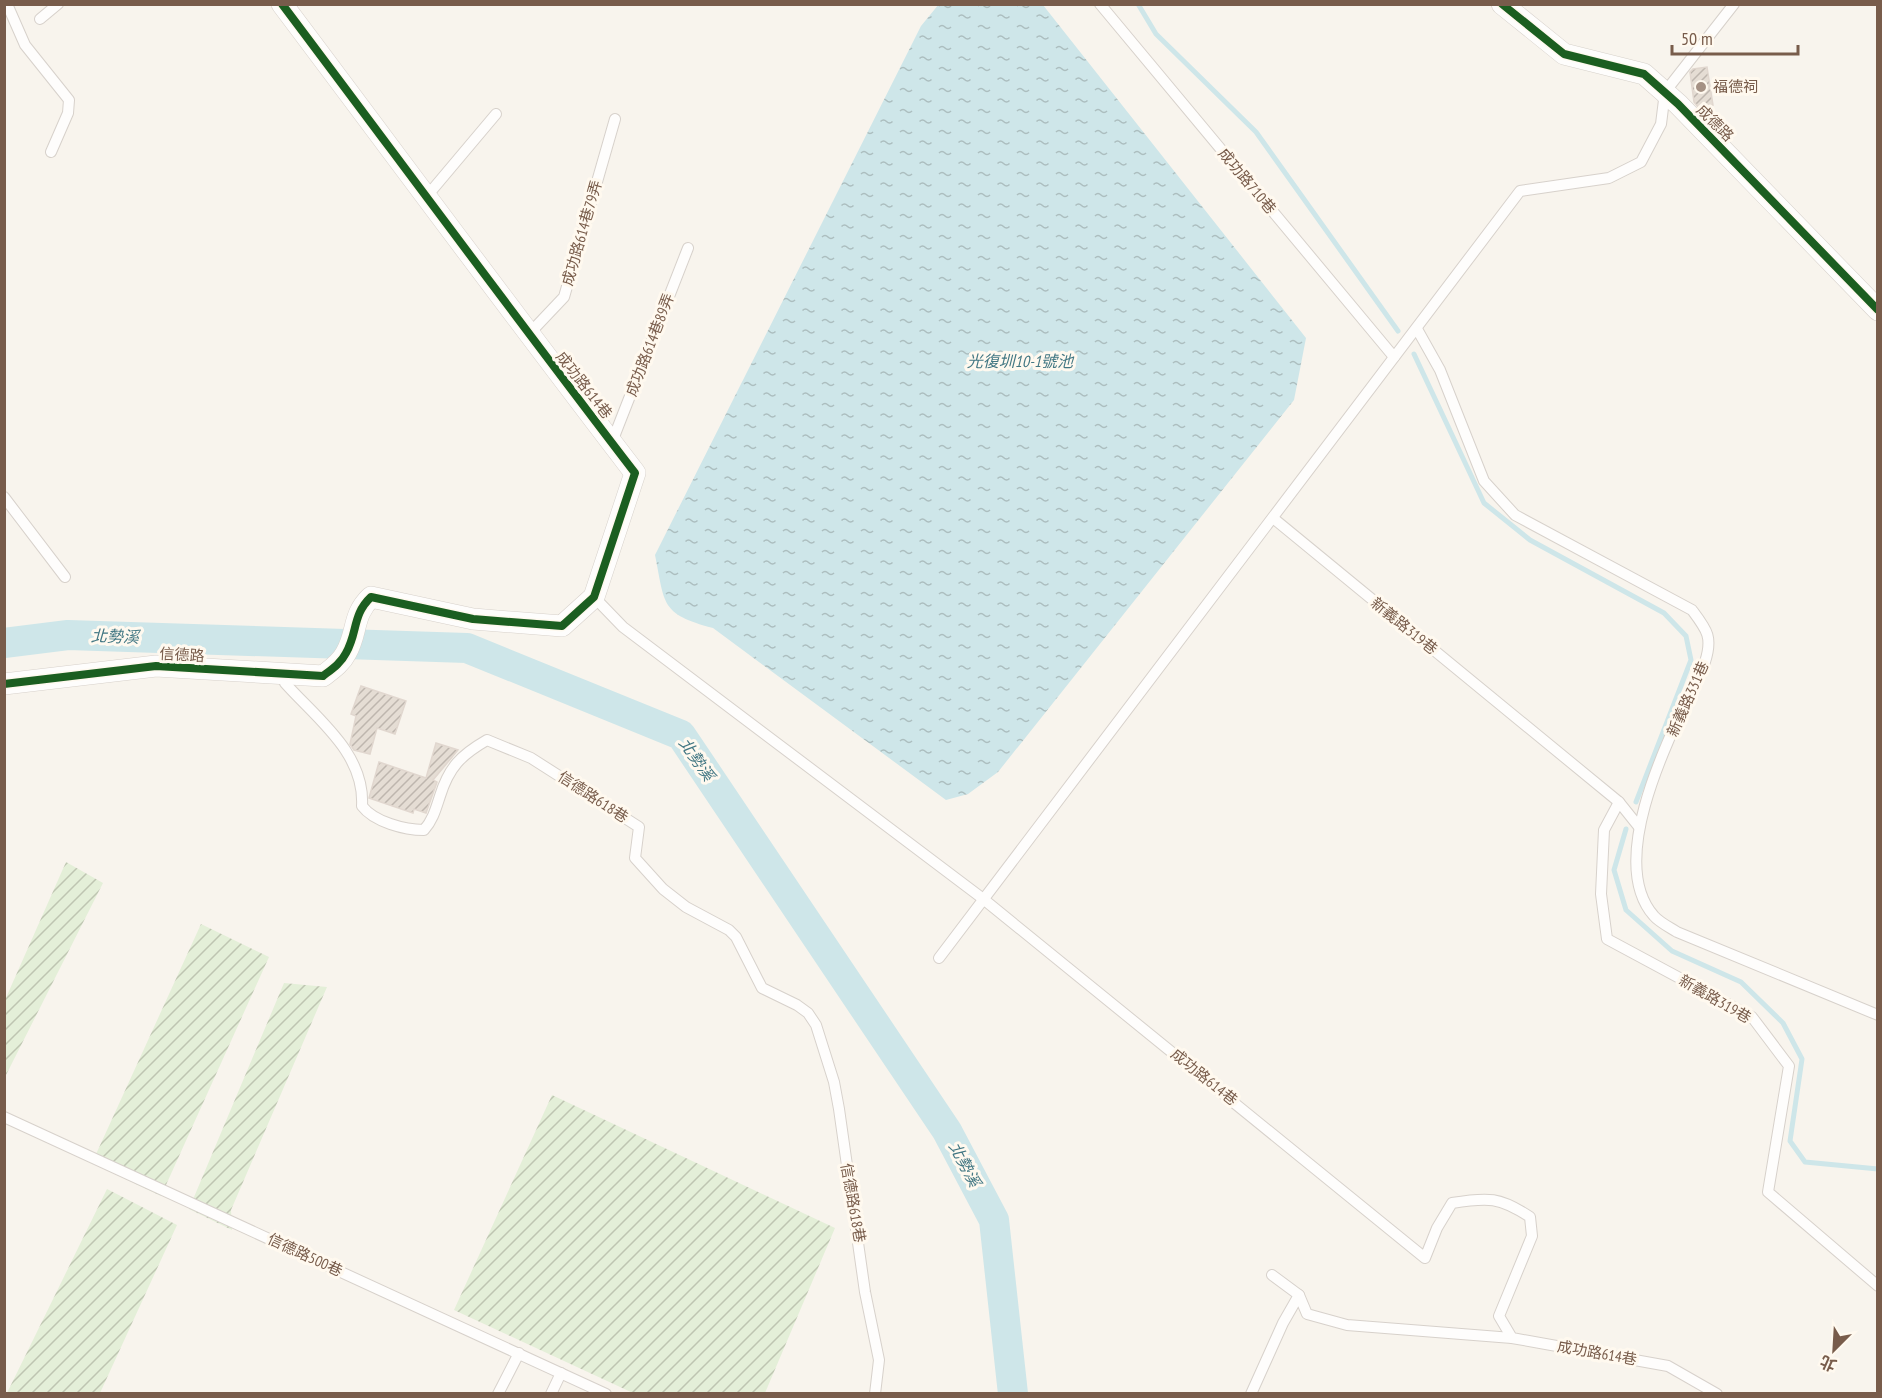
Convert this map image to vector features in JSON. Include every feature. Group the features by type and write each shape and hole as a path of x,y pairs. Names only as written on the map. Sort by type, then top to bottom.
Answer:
{"street":[{"name":"成功路614巷","path":"282,4 427,196 528,335 635,473 594,597 562,626 472,619 371,597 359,609 348,651"},
{"name":"成德路","path":"1502,4 1564,54 1644,74 1665,92 1878,310"},
{"name":"信德路","path":"4,684 156,666 323,676 339,663 348,651"}],"lane":[{"path":"7,4 25,45 69,100 68,113 51,152"},
{"path":"40,19 58,4"},
{"name":"成功路710巷","path":"1100,4 1394,357"},
{"path":"939,958 982,898 1520,191 1609,177 1641,162 1661,124 1665,92 1734,4"},
{"path":"427,196 496,114"},
{"name":"成功路614巷79弄","path":"528,335 564,297 615,119"},
{"name":"成功路614巷89弄","path":"612,442 688,249"},
{"name":"新義路331巷","path":"1417,329 1440,370 1484,481 1515,515 1692,610 1706,628 1711,644 1705,662 1653,776 1639,827 1635,869 1642,898 1654,917 1677,932 1878,1015"},
{"path":"4,497 65,577"},
{"name":"新義路319巷","path":"1273,518 1619,802 1639,827"},
{"name":"成功路614巷","path":"594,597 623,627 982,898 1425,1258 1437,1228 1452,1203 1477,1198 1506,1202 1530,1217 1532,1236 1499,1316 1512,1338 1668,1366 1717,1394"},
{"name":"信德路618巷","path":"284,675 285,683 335,735 357,770 362,806 368,814 412,830 424,830 431,822 451,770 464,754 488,740 531,758 639,827 635,858 645,872 686,907 729,930 736,937 762,988 808,1013 819,1033 834,1082 861,1245 866,1292 879,1360 875,1394"},
{"name":"新義路319巷","path":"1619,802 1604,830 1601,894 1607,939 1752,1017 1789,1066 1768,1192 1878,1286"},
{"name":"信德路500巷","path":"4,1118 606,1394"},
{"path":"1272,1275 1299,1295 1307,1314 1347,1325 1512,1338"},
{"path":"1251,1394 1283,1323 1299,1295"},
{"path":"498,1394 519,1353"},
{"path":"551,1394 561,1373"}],"green space":[{"path":"66,862 103,883 5,1077 5,1000"},
{"path":"201,924 269,957 161,1196 92,1163"},
{"path":"284,983 327,987 231,1210 232,1230 189,1209"},
{"path":"552,1095 835,1228 765,1393 633,1393 454,1310"},
{"path":"107,1189 177,1225 100,1393 7,1393"}],"water":[{"name":"光復圳10-1號池","path":"939,4 1043,5 1306,338 1294,400 998,772 968,794 946,800 713,628 683,618 674,612 664,596 655,555 921,26"}],"building":[{"name":"福德祠","path":"1707,67 1713,105 1698,107 1694,102 1690,72 1693,69"},
{"path":"361,686 406,701 395,734 377,728 370,754 354,750 350,744 356,716 351,714"},
{"path":"436,743 458,750 433,780 437,782 426,813 414,809 413,813 369,798 379,762 426,778"}],"waterway":[{"path":"1138,4 1156,34 1256,132 1398,331"},
{"path":"1414,354 1484,503 1530,540 1664,613 1686,636 1691,660 1636,802"},
{"name":"北勢溪","path":"4,643 68,635 467,648 681,735 947,1131 994,1220 1013,1394"},
{"path":"1626,829 1614,870 1626,910 1672,951 1741,982 1783,1023 1802,1059 1790,1141 1805,1162 1878,1169"}],"cycle path":[{"path":"4,684 156,666 323,676 344,657 361,610 371,597 473,619 562,626 594,597 635,473 282,4"},
{"path":"1502,4 1564,54 1644,74 1678,104 1878,310"}],"place":[{"name":"福德祠","path":"1701,87"}]}
